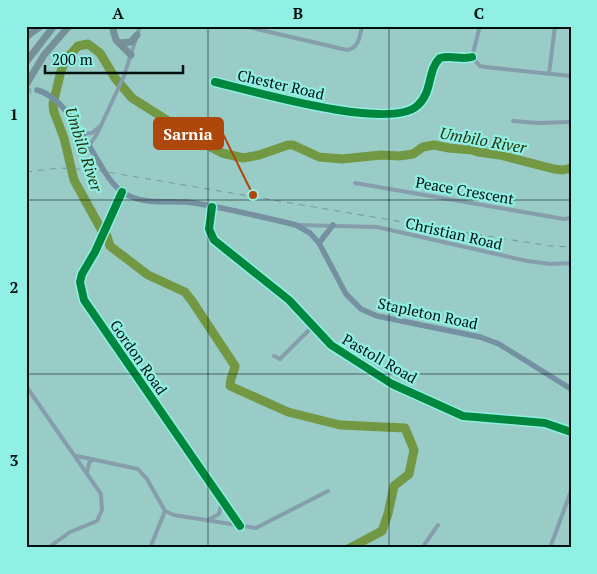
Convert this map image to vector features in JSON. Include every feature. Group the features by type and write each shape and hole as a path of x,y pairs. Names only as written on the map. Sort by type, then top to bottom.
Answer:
{"highway":[{"path":"26,37 41,26"},
{"path":"26,62 54,26"},
{"path":"26,85 44,55 69,26"},
{"path":"112,26 113,36 131,55"},
{"path":"119,43 130,42 136,35"}],"main road":[{"name":"Stapleton Road","path":"37,90 49,94 59,102 106,174 122,192 147,202 193,203 296,225 310,233 319,243 346,294 357,307 367,313 480,337 499,344 571,389"},
{"path":"319,243 333,225"}],"street":[{"path":"89,146 124,76 140,26"},
{"path":"244,26 347,50 352,49 357,44 362,26"},
{"path":"480,26 472,57 480,66 571,76"},
{"path":"548,74 555,26"},
{"name":"Chester Road","path":"215,82 342,111 366,114 395,113 412,110 418,106 425,97 437,60 442,57 461,59 472,57"},
{"path":"513,121 538,124 571,122"},
{"path":"81,134 92,133 101,125"},
{"name":"Peace Crescent","path":"355,183 564,219 571,218"},
{"name":"Gordon Road","path":"122,192 106,229 82,274 80,282 84,300 240,526"},
{"name":"Pastoll Road","path":"212,207 209,229 214,240 282,294 312,327 339,352 387,381 463,416 544,423 571,432"},
{"name":"Christian Road","path":"296,225 377,227 527,261 550,264 571,263"},
{"path":"274,356 280,359 312,327"},
{"path":"26,386 101,494 102,510 97,521 70,532 48,548"},
{"path":"76,456 131,466 140,471 147,479 165,511 174,515 240,526 256,528 328,491"},
{"path":"87,472 89,463 93,460"},
{"path":"550,548 571,491"},
{"path":"206,520 219,514 222,501"},
{"path":"150,548 165,511"},
{"path":"422,548 438,525"}],"waterway":[{"name":"Umbilo River","path":"350,548 382,531 394,486 409,474 414,450 405,428 340,425 288,412 230,386 235,366 192,301 185,292 148,275 110,246 107,236 101,229 74,180 64,138 54,112 53,104 66,59 78,46 88,44 100,53 115,78 132,98 188,135 222,153 243,158 259,155 288,145 293,145 319,157 342,159 413,154 423,147 434,145 500,155 554,169 563,170 571,168"}],"tunnel":[{"path":"26,91 37,90"}],"railway":[{"path":"26,172 60,168 95,170 474,234 551,246 571,247"}],"cycle path":[{"path":"215,82 319,107 350,112 402,113 417,106 422,101 426,95 433,69 440,58 472,57"},
{"path":"122,192 95,252 82,274 80,282 84,300 240,526"},
{"path":"212,207 209,229 214,240 289,300 331,345 392,384 463,416 545,423 571,432"}],"place":[{"name":"Sarnia","path":"253,195"}]}
